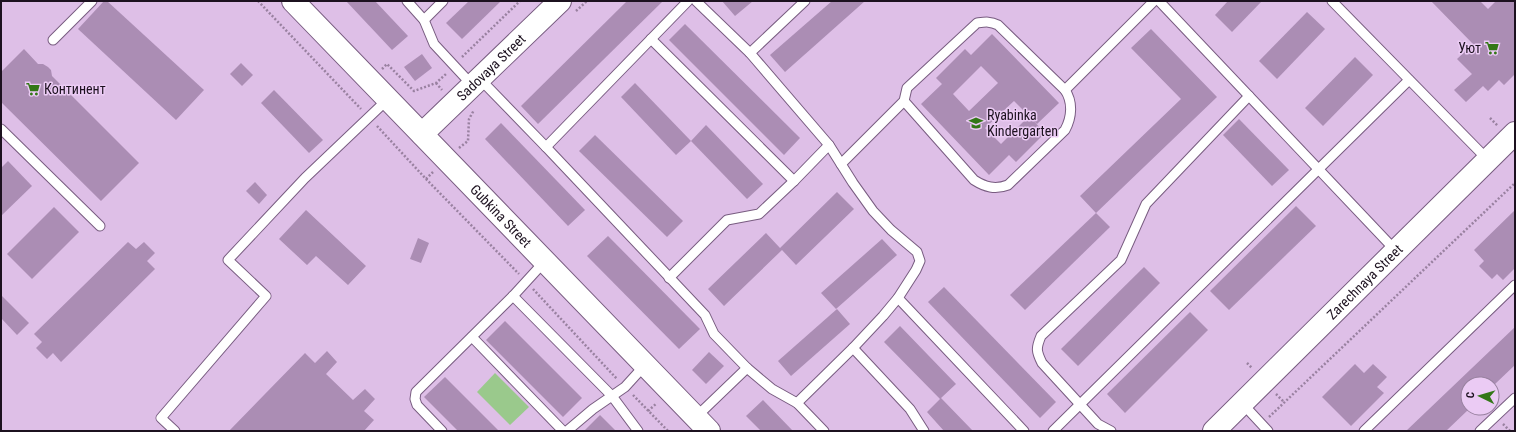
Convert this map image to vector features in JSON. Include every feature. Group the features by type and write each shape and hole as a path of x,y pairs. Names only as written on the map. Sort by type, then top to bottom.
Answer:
{"main road":[{"name":"Gubkina Street","path":"293,1 703,424"},
{"name":"Sadovaya Street","path":"422,134 560,1"},
{"name":"Zarechnaya Street","path":"1214,431 1515,133"}],"lane":[{"path":"53,40 92,1"},
{"path":"407,1 424,20 434,44 454,66 476,82 546,147 705,315 714,334 747,368 772,389 797,403 824,431"},
{"path":"424,20 443,1"},
{"path":"546,147 688,1"},
{"path":"696,1 750,53 829,145 873,211 891,230 917,252 920,261 898,298 853,348 797,403"},
{"path":"750,53 805,1"},
{"path":"1065,90 1154,1"},
{"path":"1159,1 1396,251"},
{"path":"1332,1 1488,160"},
{"path":"841,164 904,101 907,88 977,24 992,22 998,25 1065,90 1071,102 1068,124 1065,130 1008,185 1001,188 991,188 974,180 904,101"},
{"path":"651,39 794,182"},
{"path":"1053,431 1409,80"},
{"path":"1111,431 1098,424 1042,363 1037,354 1037,346 1041,336 1121,260 1146,204 1249,96"},
{"path":"175,431 160,418 266,296 228,260 305,178 388,100"},
{"path":"1,129 100,226"},
{"path":"669,278 727,220 759,214 794,182 829,145"},
{"path":"442,431 418,405 415,399 416,392 513,296 545,261"},
{"path":"1364,431 1515,285"},
{"path":"513,296 612,396 638,431"},
{"path":"898,298 1024,431"},
{"path":"472,337 563,431"},
{"path":"853,348 910,409 924,431"},
{"path":"567,431 593,409 625,386 645,365"},
{"path":"703,424 747,368"},
{"path":"1480,431 1515,398"},
{"path":"1242,403 1268,431"}],"path":[{"path":"258,1 370,117 426,179 526,281 668,431"},
{"path":"387,64 414,91 436,83 520,1"},
{"path":"1261,424 1515,183"}],"green space":[{"path":"495,373 529,407 510,425 477,392"}],"building":[{"path":"104,1 107,1 204,90 176,120 78,29"},
{"path":"346,1 375,1 408,36 392,50"},
{"path":"469,1 501,1 462,39 446,23"},
{"path":"627,1 663,1 538,124 521,106"},
{"path":"722,1 753,1 735,16"},
{"path":"832,1 865,1 785,72 770,55"},
{"path":"1228,1 1262,1 1232,32 1215,15"},
{"name":"Уют","path":"1431,1 1480,1 1488,9 1496,1 1515,1 1515,74 1504,85 1499,80 1488,91 1483,86 1466,102 1454,90 1472,74 1457,59 1473,44"},
{"path":"1307,12 1325,29 1277,79 1259,61"},
{"path":"685,24 800,138 784,155 669,40"},
{"path":"1151,29 1217,97 1096,213 1080,196 1181,99 1131,48"},
{"path":"992,34 1059,103 1037,124 1029,116 1045,133 1016,162 1009,155 989,175 921,104 942,84 936,78 965,49 971,55","holes":["981,66 998,83 969,111 953,94","1014,101 1029,116 1001,144 985,128"]},
{"path":"24,49 38,64 43,64 48,67 51,70 52,76 139,163 101,201 1,102 1,72"},
{"path":"422,54 432,68 415,81 404,67"},
{"path":"1355,57 1373,75 1323,126 1305,108"},
{"path":"241,63 253,75 242,86 230,74"},
{"path":"635,83 691,141 676,155 621,97"},
{"path":"274,90 323,140 309,153 261,103"},
{"path":"1239,119 1289,170 1272,186 1223,135"},
{"path":"501,123 585,210 568,226 485,139"},
{"path":"706,125 763,184 747,199 691,141"},
{"path":"595,135 683,221 667,237 579,151"},
{"path":"8,161 32,186 1,216 1,168"},
{"path":"255,182 267,195 259,204 246,191"},
{"path":"837,192 854,209 796,265 782,250 724,306 708,289 766,233 780,248"},
{"path":"1296,206 1316,226 1229,310 1210,291"},
{"path":"54,207 79,232 32,279 7,254"},
{"path":"306,210 366,266 348,285 316,256 307,265 279,239"},
{"path":"1515,210 1515,268 1503,280 1497,274 1492,279 1479,266 1484,261 1474,250"},
{"path":"1096,213 1110,227 1025,310 1010,295"},
{"path":"608,236 700,329 679,349 587,256"},
{"path":"418,238 429,243 421,263 410,259"},
{"path":"882,239 897,255 836,309 821,293"},
{"path":"128,242 136,249 144,242 155,253 147,261 155,269 61,362 53,353 47,359 36,348 42,342 34,334"},
{"path":"1144,267 1160,283 1078,366 1061,349"},
{"path":"944,287 1056,402 1040,418 928,302"},
{"path":"1,295 29,323 17,335 1,318"},
{"path":"837,309 850,324 791,376 778,361"},
{"path":"1190,312 1208,330 1125,413 1107,394"},
{"path":"505,321 582,398 563,417 486,340"},
{"path":"900,326 956,384 941,398 973,431 944,431 927,412 940,399 884,342"},
{"path":"1515,327 1515,365 1500,379 1500,376 1464,376"},
{"path":"327,351 337,362 326,374 353,400 365,389 375,399 364,411 374,420 364,431 229,431 305,353 315,363"},
{"path":"709,352 724,366 706,384 692,370"},
{"path":"1355,364 1364,373 1373,364 1387,377 1377,387 1384,393 1351,426 1322,397"},
{"path":"445,377 499,431 458,431 424,397"},
{"path":"1460,379 1460,416 1462,416 1446,431 1406,431"},
{"path":"763,400 793,431 761,431 746,416"},
{"path":"600,415 616,431 584,431"}],"place":[{"name":"Уют","path":"1492,48"},
{"name":"Континент","path":"33,89"},
{"name":"Ryabinka Kindergarten","path":"976,123"}]}
